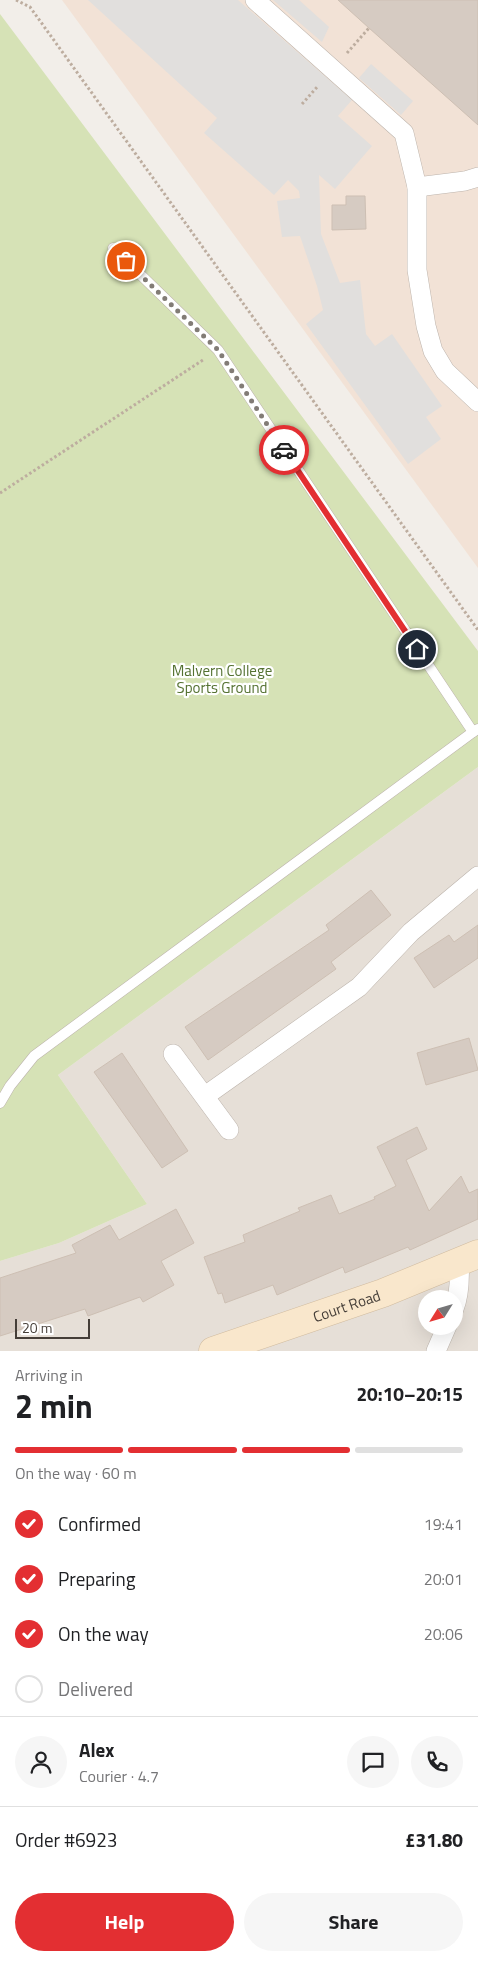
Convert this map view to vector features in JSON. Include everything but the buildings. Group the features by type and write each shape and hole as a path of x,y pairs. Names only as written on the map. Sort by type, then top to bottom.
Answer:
{"street":[{"path":"255,0 404,132 417,187 417,270 426,326 433,351 446,371 478,402"},
{"path":"417,187 465,181 478,177"},
{"path":"204,1096 359,987 411,932 478,876"},
{"path":"173,1054 229,1130"},
{"path":"459,1290 460,1276 468,1258"},
{"name":"Court Road","path":"213,1351 383,1294 468,1258"},
{"path":"436,1351 442,1335"}],"lane":[{"path":"0,1104 10,1086 34,1056 475,731 218,350 113,248"}],"path":[{"path":"17,0 30,7 478,630"},
{"path":"0,493 218,350"}],"shaded area":[{"path":"62,0 478,0 478,568"},
{"path":"88,0 238,0 352,100 338,116 372,146 335,189 319,175 321,234 340,283 360,280 366,334 375,346 392,334 442,406 426,417 441,439 408,464 306,324 323,310 300,236 282,237 277,201 300,198 299,191 288,180 274,195 204,133 217,118"},
{"path":"273,0 299,0 329,27 322,42"},
{"path":"371,64 413,101 401,115 359,78"},
{"path":"478,767 478,1351 0,1351 0,1261 59,1243 147,1204 58,1075"}],"green space":[{"name":"Malvern College Sports Ground","path":"0,14 478,651 478,767 58,1075 147,1204 59,1243 0,1261"}],"way so far":[{"path":"126,261 218,350 284,450"}],"route":[{"path":"284,450 417,649"}]}
